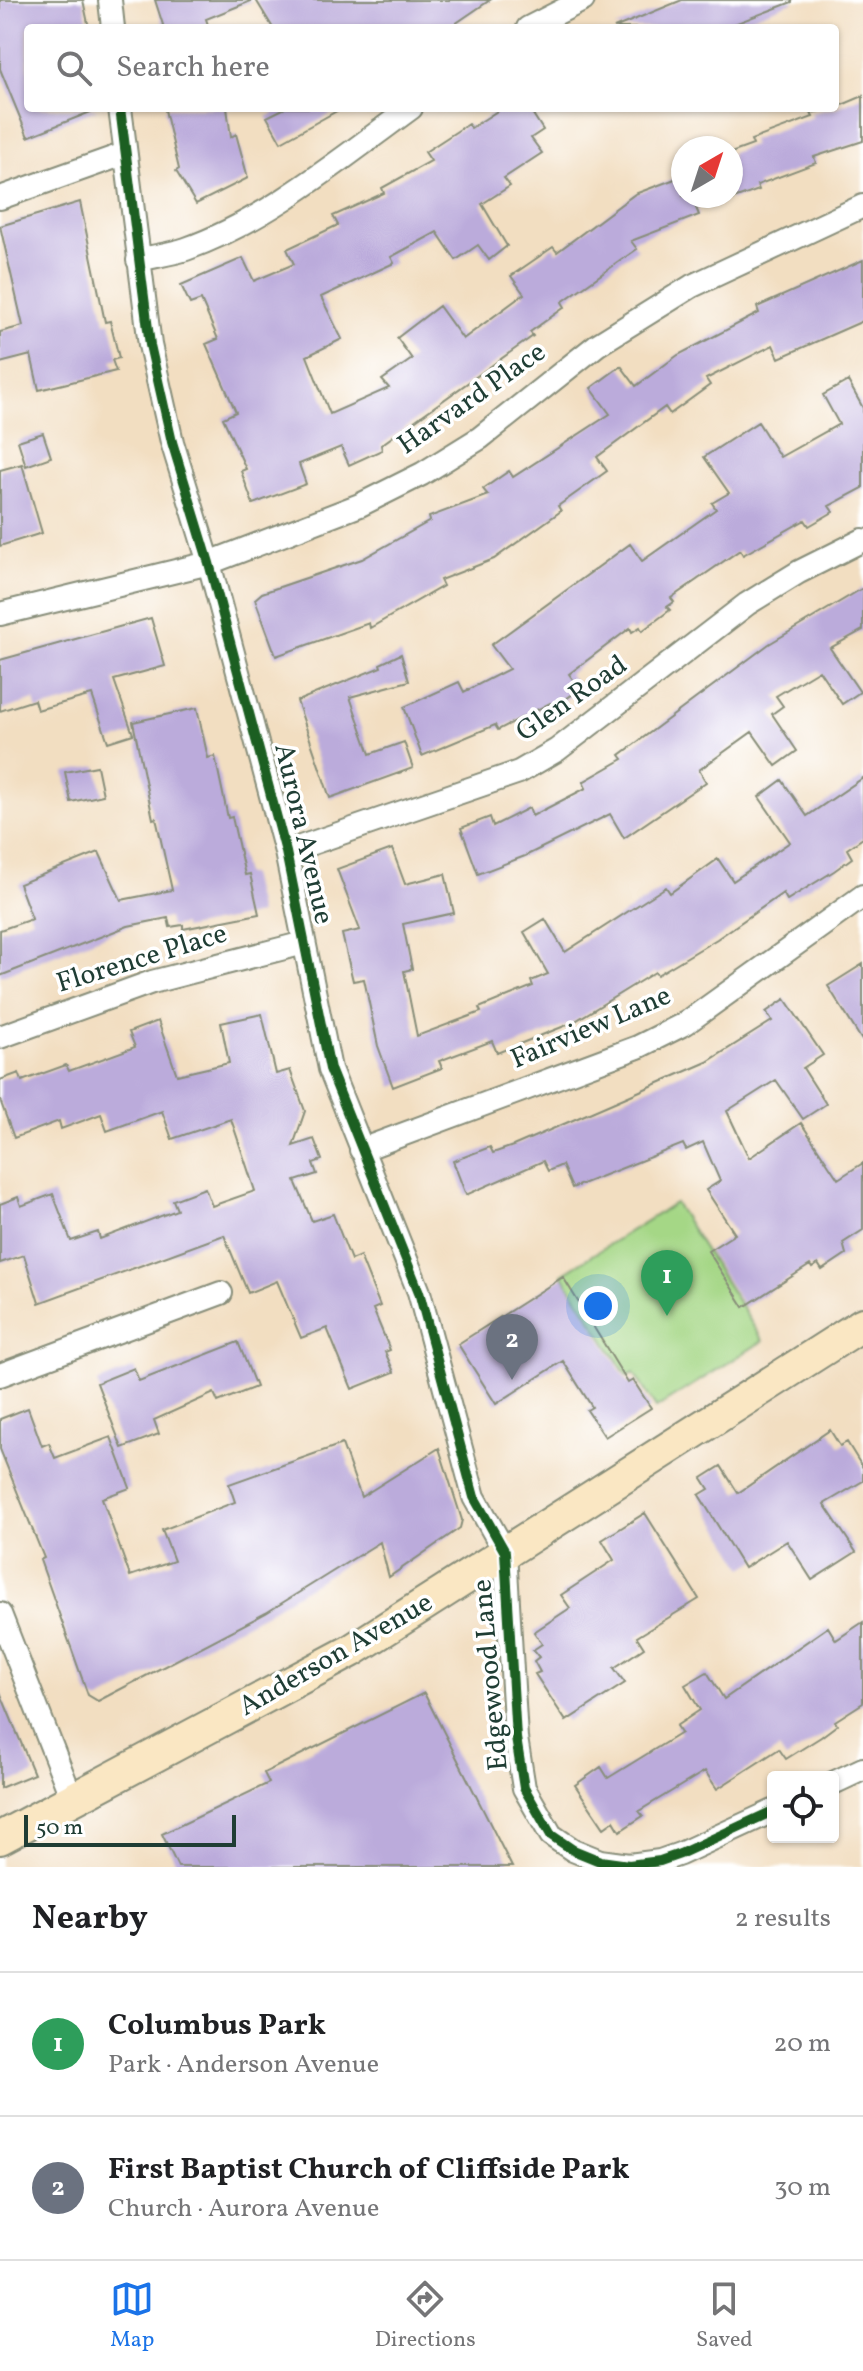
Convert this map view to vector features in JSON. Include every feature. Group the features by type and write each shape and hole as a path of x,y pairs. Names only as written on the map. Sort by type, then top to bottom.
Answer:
{"main road":[{"name":"Anderson Avenue","path":"0,1838 351,1651 863,1324"}],"street":[{"path":"110,0 113,24"},
{"path":"536,24 583,0"},
{"name":"Aurora Avenue","path":"120,112 150,345 172,442 209,563 286,852 330,1069 419,1292 474,1497 505,1552"},
{"path":"138,260 184,250 220,234 309,182 405,112"},
{"path":"0,198 124,154"},
{"name":"Harvard Place","path":"0,614 209,563 360,505 422,474 480,438 628,324 692,286 863,206"},
{"name":"Glen Road","path":"286,852 519,772 557,750 747,604 799,572 863,540"},
{"name":"Fairview Lane","path":"361,1150 638,1047 686,1023 863,896"},
{"name":"Florence Place","path":"0,1037 152,982 304,943"},
{"path":"0,1375 221,1293"},
{"name":"Edgewood Lane","path":"505,1552 516,1738 524,1788 551,1835 573,1850 600,1861 629,1865 680,1854 767,1814"},
{"path":"0,1614 72,1799"},
{"path":"839,1780 863,1769"}],"green space":[{"path":"675,1203 763,1341 656,1408 634,1373 627,1376 562,1274"}],"building":[{"path":"0,0 83,0 88,24 24,24 24,112 90,112 28,137 0,69"},
{"path":"155,0 251,0 206,19 208,24 163,24"},
{"path":"256,0 490,0 455,24 271,24"},
{"path":"682,0 792,0 734,24 624,24"},
{"path":"863,96 863,141 814,157 816,163 757,185 759,190 743,196 743,149 753,145 751,140 813,117 811,113 839,112 839,106"},
{"path":"165,112 228,112 231,137 236,134 248,178 196,204 176,171 179,169"},
{"path":"277,112 335,112 281,142 267,117"},
{"path":"496,112 532,112 543,130 531,138 542,153 504,178 510,186 482,204 507,246 489,260 478,245 456,260 437,232 391,257 394,263 321,297 342,339 307,356 330,414 389,388 382,380 412,359 397,338 439,306 463,339 524,294 511,276 553,247 557,252 635,194 671,180 671,208 696,208 699,215 631,241 637,249 562,302 565,307 530,332 533,336 381,445 382,450 349,465 341,447 299,464 306,484 253,504 241,471 246,469 223,418 236,412 206,344 218,339 201,300 190,304 181,285 243,258 254,281 294,264 287,249 338,225 333,216 384,193 382,188 431,161 425,152 468,124 471,128"},
{"path":"80,202 105,322 110,321 119,358 112,360 116,371 39,390 31,355 0,363 0,332 23,326 0,226"},
{"path":"863,260 863,321 779,358 773,345 706,379 710,385 670,414 665,407 597,457 607,471 558,506 561,511 494,559 440,580 443,586 370,628 369,623 276,656 255,599 262,593 362,559 430,521 429,517 488,495 483,489 509,471 513,477 610,414 591,388 621,366 636,386 678,355 759,313 757,307"},
{"path":"848,381 863,408 863,488 829,506 833,512 809,526 805,520 743,555 740,550 671,598 674,602 667,607 670,610 642,631 640,627 632,632 630,628 569,674 580,689 553,708 550,703 498,730 495,725 422,756 404,707 459,682 464,692 509,669 491,645 630,544 642,561 716,509 712,503 729,493 704,457 758,422 780,457 839,424 823,395"},
{"path":"43,433 51,457 26,466 18,441"},
{"path":"22,464 42,533 0,546 0,470"},
{"path":"863,588 863,630 830,648 860,692 842,704 819,670 776,696 783,706 772,714 797,751 776,766 752,732 699,770 706,782 624,838 610,814 525,856 478,874 461,828 490,817 493,826 529,808 532,816 586,788 583,782 623,759 620,755 769,644"},
{"path":"151,618 165,666 114,680 133,734 108,742 92,695 37,710 34,700 0,711 0,660"},
{"path":"401,654 409,681 350,697 370,754 404,742 413,768 330,798 297,701 381,667 380,664"},
{"path":"197,708 208,758 215,756 228,818 232,817 245,875 250,874 259,914 183,929 183,925 170,927 168,918 128,926 0,976 0,930 32,919 19,884 99,852 121,900 172,890 156,818 153,819 133,722"},
{"path":"97,766 103,795 71,802 65,772"},
{"path":"863,778 863,838 847,849 852,858 834,871 787,900 783,893 717,939 657,975 655,972 572,1023 497,1053 492,1041 439,1061 442,1068 393,1087 378,1046 364,979 353,981 342,934 360,930 337,869 392,849 405,884 445,874 454,913 403,924 412,969 404,971 417,1036 481,1012 479,1008 533,986 531,981 548,974 524,932 545,919 565,952 666,887 670,893 718,859 733,881 790,842 759,797 782,780 807,816"},
{"path":"863,964 863,1042 828,986"},
{"path":"785,999 823,1055 803,1068 826,1104 803,1119 776,1080 727,1111 749,1158 801,1123 838,1179 863,1163 863,1230 843,1243 846,1254 822,1270 818,1264 812,1268 810,1265 744,1307 708,1251 735,1234 706,1190 720,1181 703,1142 686,1150 683,1144 572,1188 562,1165 548,1171 543,1161 466,1195 453,1161 490,1147 493,1153 513,1146 707,1062 772,1021 766,1012"},
{"path":"262,1014 276,1074 290,1070 305,1111 293,1146 314,1139 322,1160 313,1163 317,1174 295,1181 312,1221 333,1214 351,1260 360,1256 380,1306 373,1309 390,1350 385,1352 394,1372 352,1389 327,1328 301,1338 277,1281 248,1293 224,1235 39,1303 24,1255 0,1263 0,1204 18,1197 21,1206 53,1194 71,1241 98,1232 100,1239 177,1210 173,1200 205,1188 212,1206 255,1191 231,1119 172,1139 162,1111 107,1131 101,1114 61,1129 59,1121 14,1138 0,1100 0,1080 19,1073 22,1081 66,1065 69,1071 135,1047 129,1032 158,1021 177,1075 229,1063 221,1023"},
{"path":"563,1277 628,1383 633,1380 651,1408 605,1437 587,1410 592,1407 563,1361 496,1404 458,1344"},
{"path":"238,1342 256,1387 218,1402 214,1393 154,1420 159,1434 122,1448 97,1383 134,1368 139,1381"},
{"path":"28,1408 42,1446 49,1443 55,1458 111,1437 130,1488 102,1498 130,1576 174,1561 162,1530 235,1502 229,1484 342,1444 361,1497 439,1448 462,1520 460,1528 389,1577 380,1542 266,1613 98,1701 88,1695 40,1560 44,1558 0,1449 0,1419"},
{"path":"830,1430 840,1446 847,1442 863,1468 863,1481 824,1504 856,1552 812,1580 787,1541 744,1568 699,1495 709,1489 702,1478 721,1466 738,1493"},
{"path":"645,1513 699,1599 637,1637 644,1648 614,1668 625,1683 566,1721 535,1674 540,1672 534,1661 539,1657 533,1650 542,1644 534,1632 570,1608 561,1595 614,1560 602,1540"},
{"path":"863,1622 863,1703 835,1721 837,1725 786,1759 779,1749 717,1789 705,1771 639,1811 643,1816 620,1831 614,1821 604,1828 575,1785 601,1767 608,1778 681,1733 676,1726 700,1710 685,1685 707,1672 724,1699 828,1627 836,1640"},
{"path":"0,1692 34,1774 0,1788"},
{"path":"424,1693 512,1867 178,1867 162,1834 269,1783 264,1773"}],"cycle path":[{"path":"121,112 150,345 172,442 209,563 286,852 330,1069 419,1292 474,1497 505,1552 516,1738 524,1788 551,1835 573,1850 600,1861 629,1865 660,1861 680,1854 767,1814"}],"place":[{"name":"Columbus Park","path":"667,1316"},
{"name":"First Baptist Church of Cliffside Park","path":"512,1380"}]}
